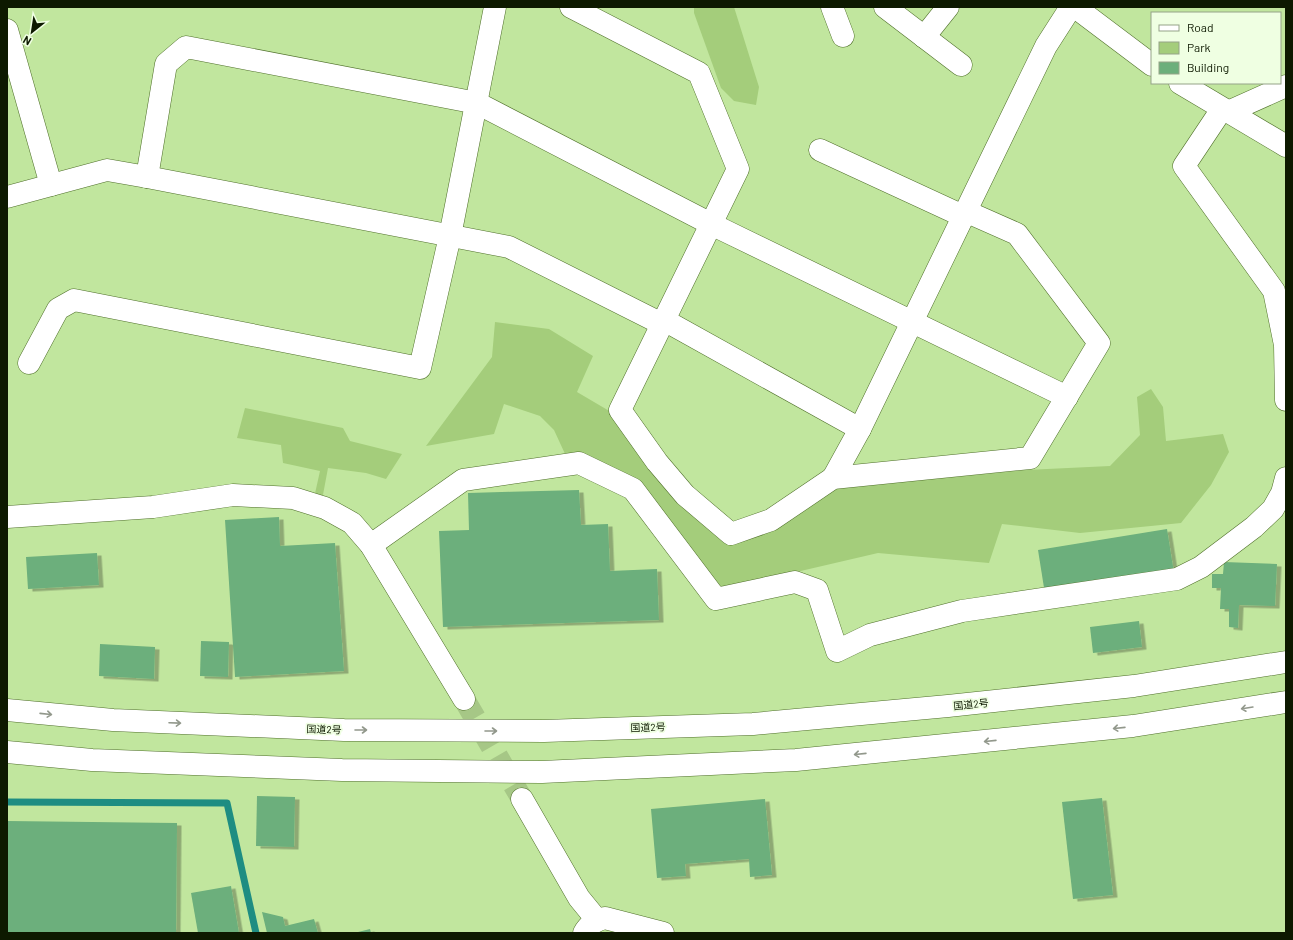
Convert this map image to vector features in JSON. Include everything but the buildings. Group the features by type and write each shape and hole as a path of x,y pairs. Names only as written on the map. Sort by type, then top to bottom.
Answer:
{"main road":[{"path":"30,363 58,309 74,300 420,368 450,236 495,7"},
{"path":"571,7 699,74 738,169 620,410 657,462 685,495 731,534 771,520 833,478 860,430 1046,46 1071,7"},
{"path":"832,7 843,36"},
{"path":"885,7 961,65"},
{"path":"924,37 948,7"},
{"path":"1075,7 1151,64"},
{"path":"7,30 51,185"},
{"path":"147,177 166,64 186,47 477,103 711,224 1067,397"},
{"path":"1182,84 1286,146"},
{"path":"1286,86 1225,110 1184,166 1274,291 1285,345 1286,400"},
{"path":"820,150 964,214 1017,234 1098,343 1030,458 833,478"},
{"path":"7,197 107,170 509,248 663,322 860,430"},
{"path":"371,545 463,480 579,463 633,489 716,599 795,582 818,590 837,651 870,636 962,611 1177,578 1201,567 1254,527 1273,509 1282,493 1286,478"},
{"path":"7,517 154,507 233,495 293,498 325,508 352,524 371,545 464,699"},
{"name":"国道2号","path":"7,710 113,720 344,730 544,731 745,724 948,706 1134,686 1286,662"},
{"path":"7,752 92,760 342,770 542,772 796,760 1133,726 1286,702"},
{"path":"522,799 579,898 591,927 605,918 663,933"}],"green space":[{"path":"694,7 734,7 759,87 756,105 734,101 721,88 694,13"},
{"path":"495,322 549,329 593,356 577,392 611,412 728,541 774,529 838,488 1026,470 1110,466 1140,435 1137,397 1151,389 1163,407 1166,441 1223,434 1229,452 1211,485 1181,523 1080,533 1002,524 989,563 878,553 719,590 639,483 566,456 554,430 540,416 504,404 494,434 426,446 492,357"},
{"path":"245,408 343,428 350,441 402,454 386,479 366,473 328,468 322,500 314,498 320,471 283,463 281,445 237,438"}],"waterway":[{"path":"7,802 227,803 256,933"}],"tunnel":[{"path":"464,699 522,799"}]}
